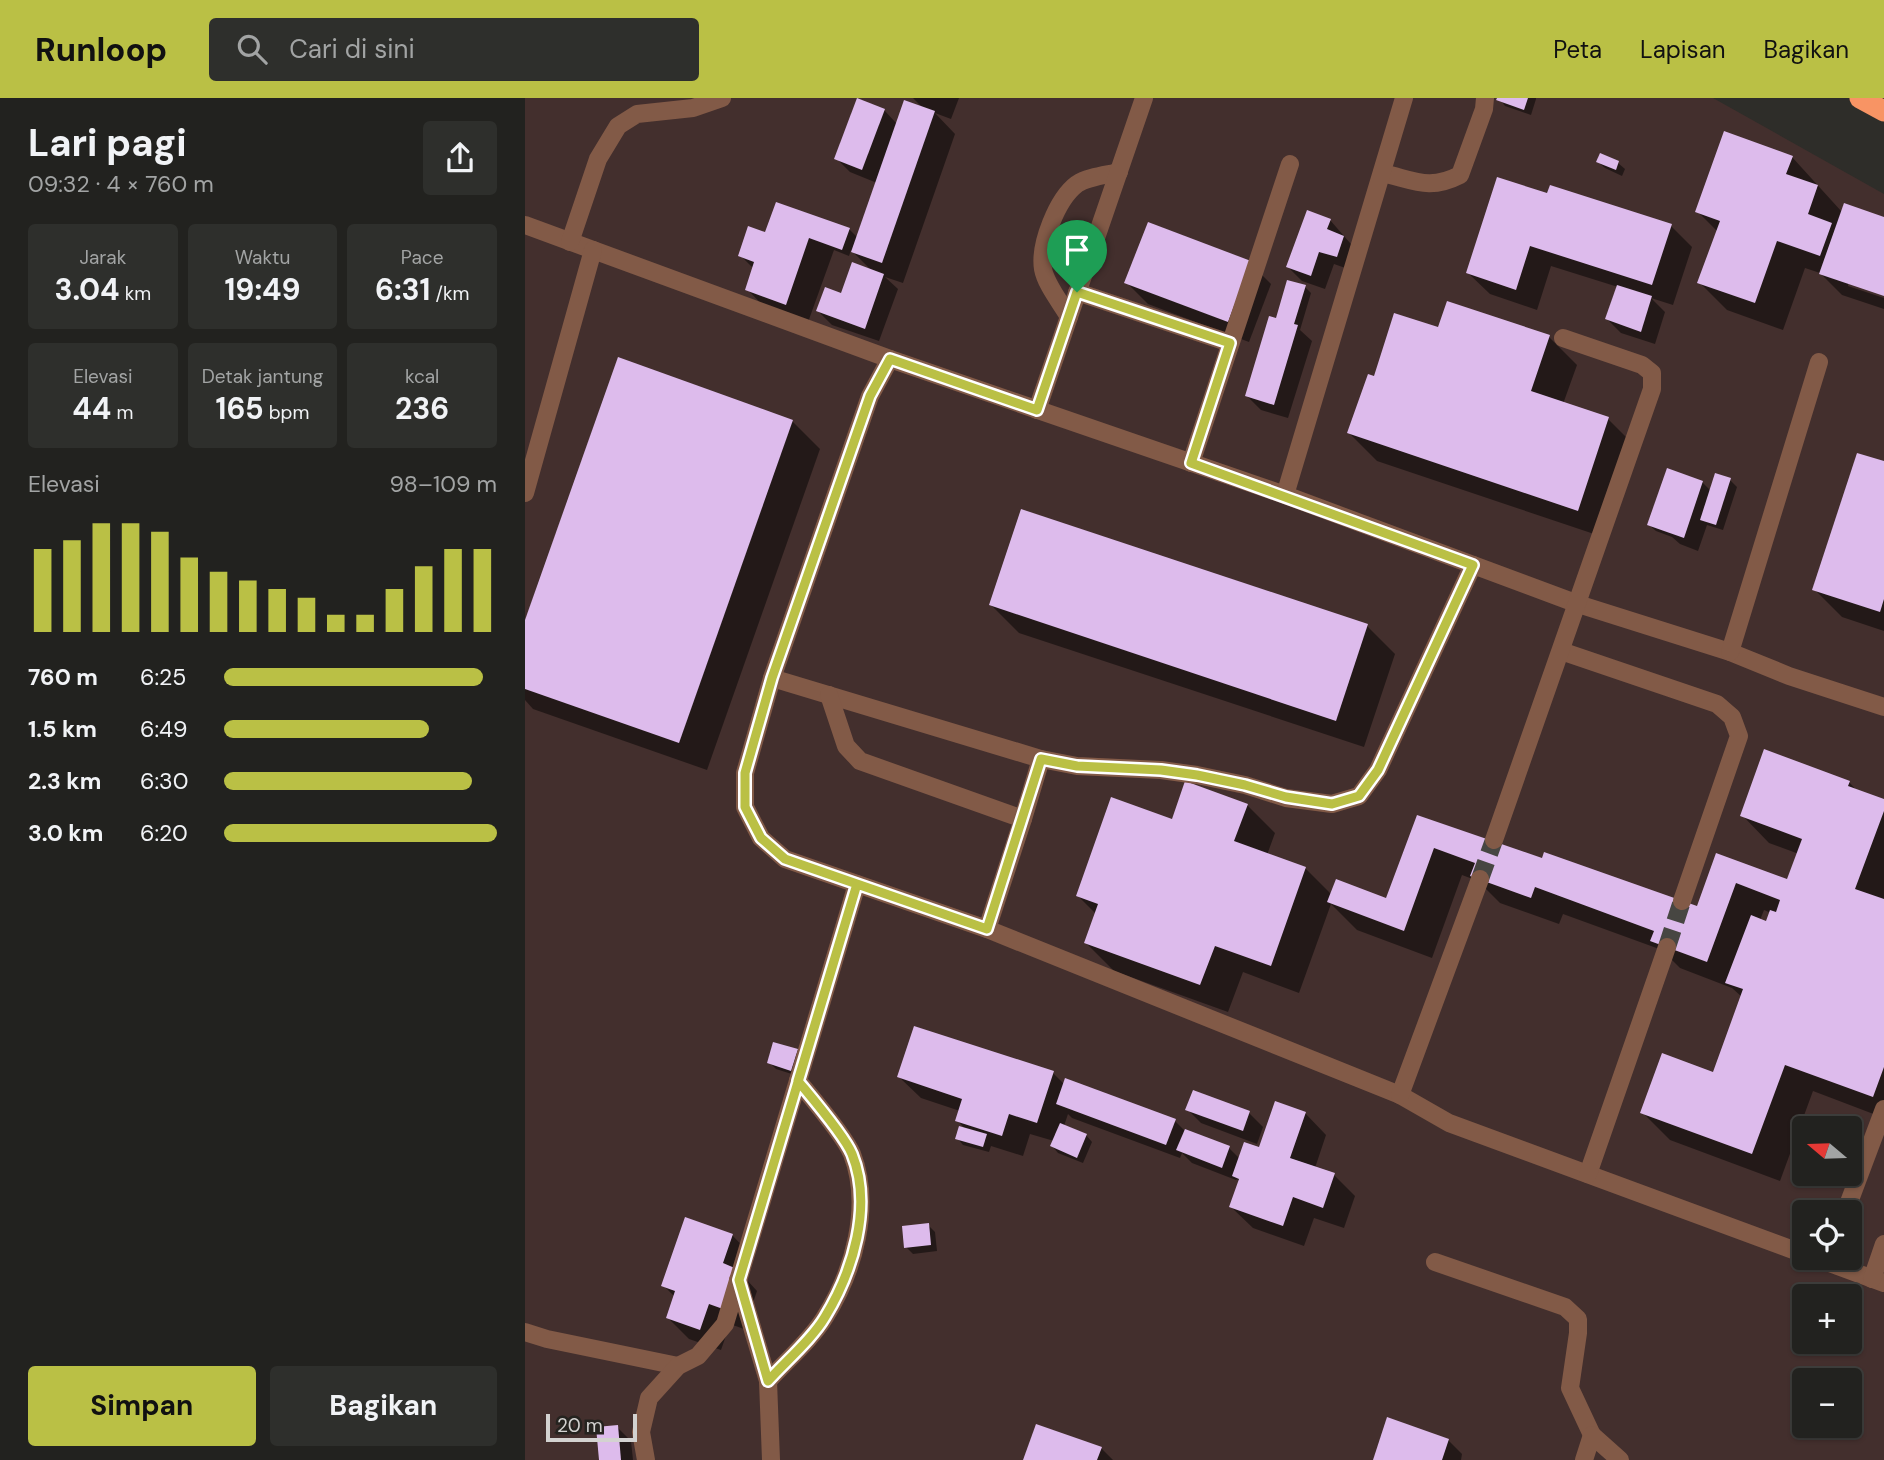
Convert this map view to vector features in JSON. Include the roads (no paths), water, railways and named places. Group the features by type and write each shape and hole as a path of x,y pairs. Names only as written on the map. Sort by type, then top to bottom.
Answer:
{"highway":[{"path":"1860,98 1884,111"}],"lane":[{"path":"570,242 598,159 618,126 636,114 693,108 722,98"},
{"path":"1037,410 1143,98"},
{"path":"1285,495 1404,98"},
{"path":"1382,173 1432,185 1444,183 1460,174 1484,109 1485,98"},
{"path":"1191,463 1290,164"},
{"path":"1069,317 1044,271 1043,254 1050,226 1063,198 1078,183 1119,172"},
{"path":"525,225 890,359 1285,495 1578,604 1730,652 1789,676 1884,707"},
{"path":"525,493 593,250"},
{"path":"1077,292 1230,343"},
{"path":"1494,840 1652,389 1652,373 1642,365 1563,338"},
{"path":"890,359 870,396 772,678 745,773 745,807 761,838 785,859 987,929 1401,1095 1449,1123 1792,1250"},
{"path":"1730,652 1819,362"},
{"path":"772,678 1041,759 1077,766 1161,770 1197,775 1286,797 1332,804 1359,796 1378,770 1473,565"},
{"path":"1561,651 1717,704 1732,717 1739,736 1682,901"},
{"path":"829,695 846,746 860,761 1023,819"},
{"path":"987,929 1041,759"},
{"path":"1401,1095 1480,879"},
{"path":"646,1460 641,1432 649,1398 678,1366 698,1356 725,1324 857,884"},
{"path":"1588,1174 1667,947"},
{"path":"768,1381 824,1319 836,1296 861,1225 859,1180 851,1152 798,1081"},
{"path":"1850,1200 1884,1109"},
{"path":"1850,1270 1878,1281 1884,1244"},
{"path":"1435,1262 1565,1307 1578,1319 1579,1333 1570,1388 1592,1435 1620,1460"},
{"path":"739,1280 768,1381 771,1460"},
{"path":"525,1332 678,1366"},
{"path":"1584,1460 1592,1435"}],"tunnel":[{"path":"1480,879 1494,840"},
{"path":"1667,947 1682,901"}]}
